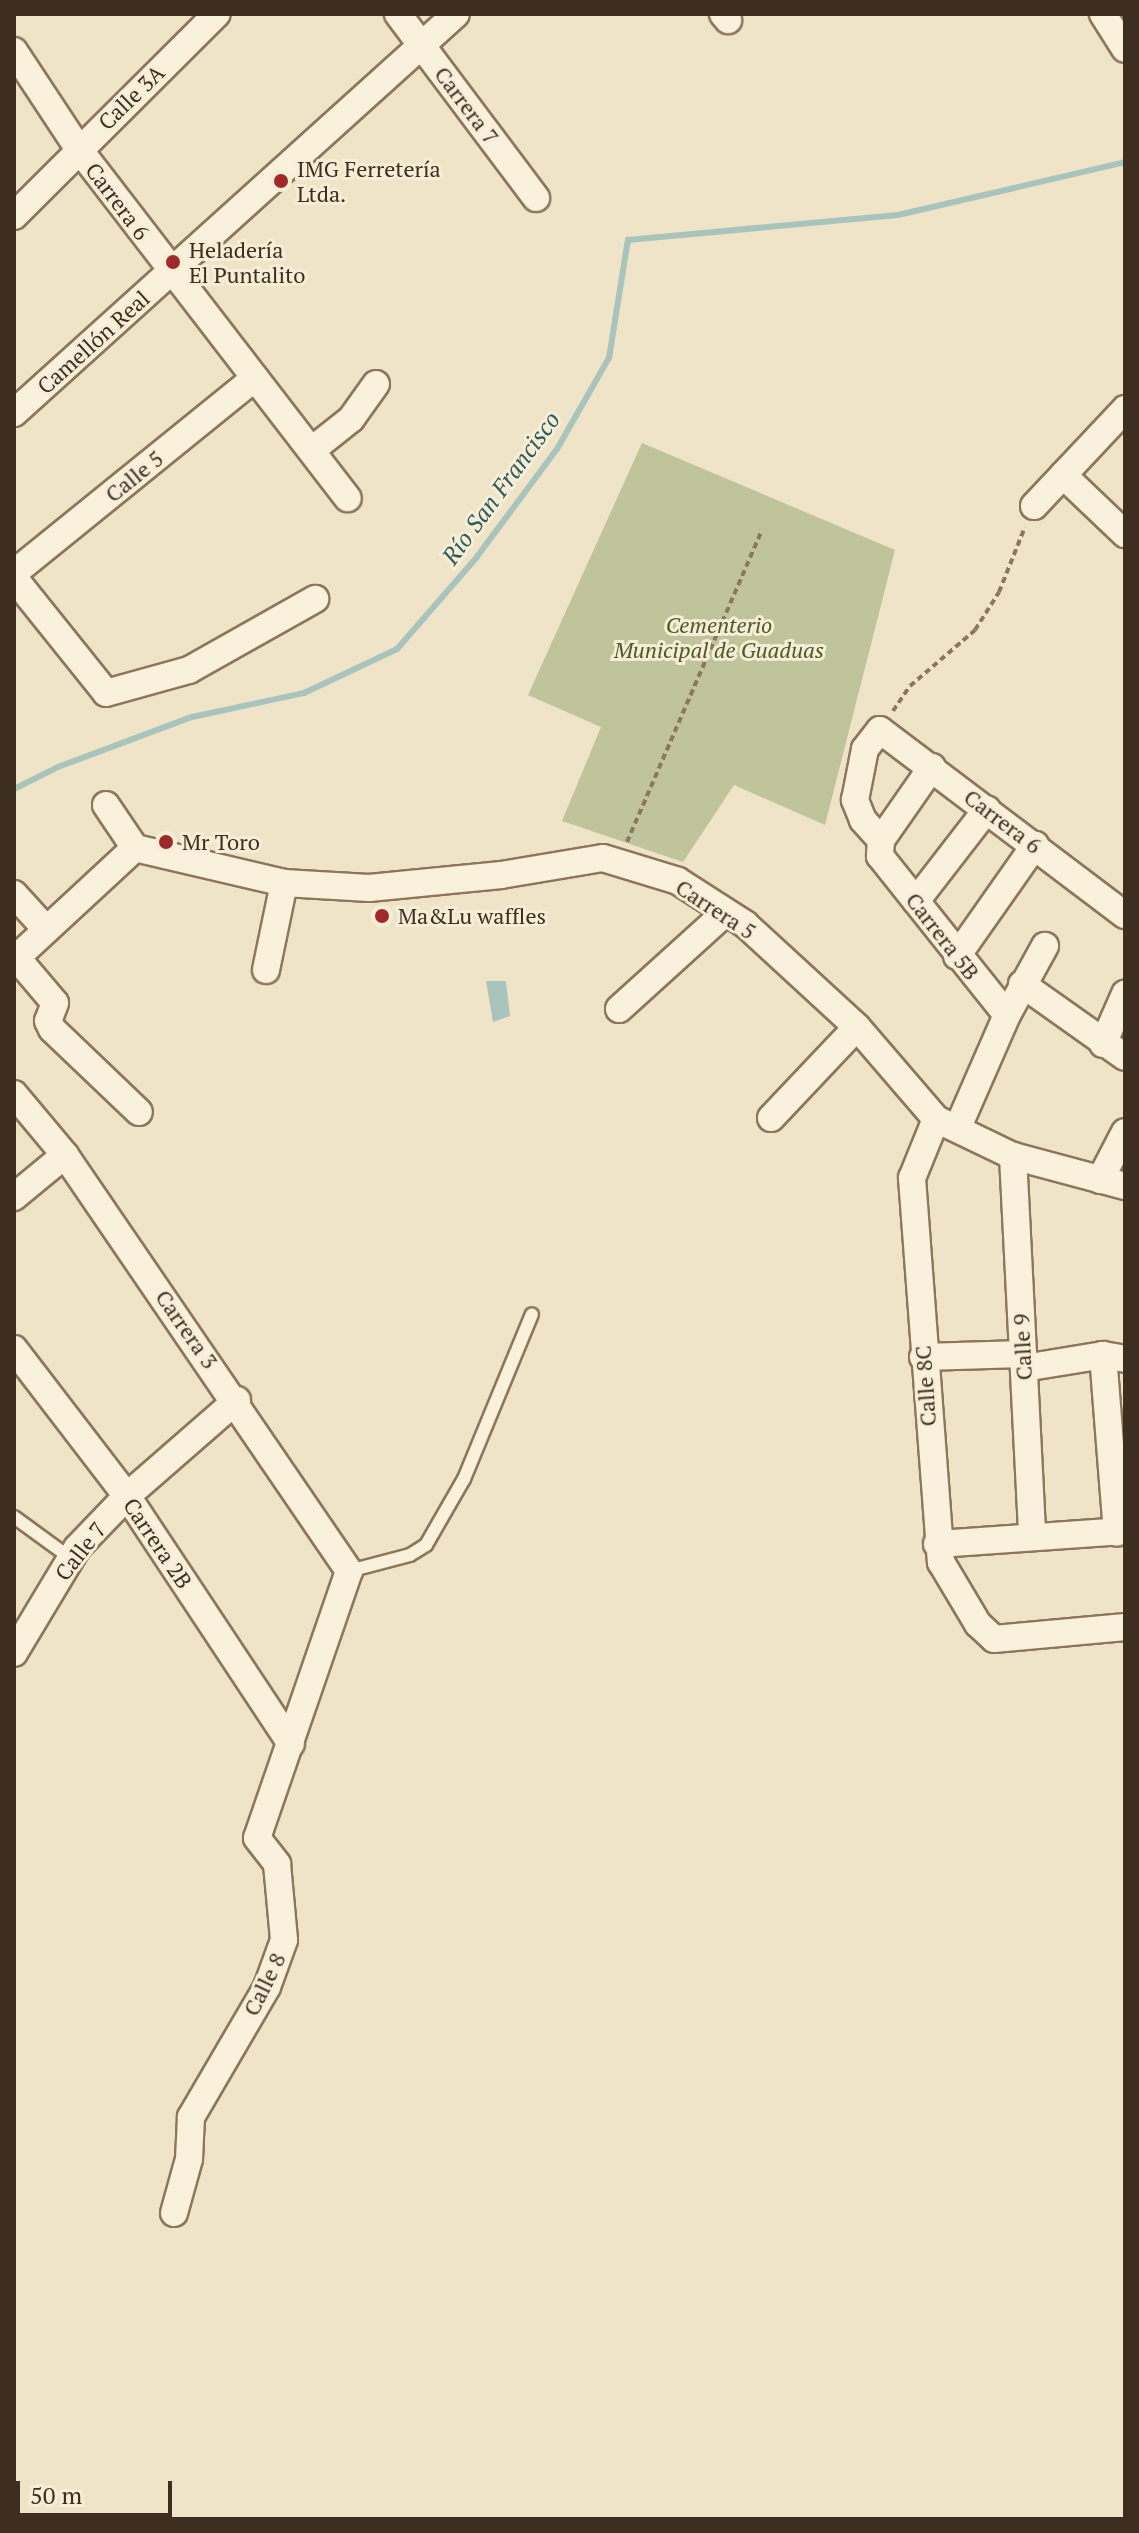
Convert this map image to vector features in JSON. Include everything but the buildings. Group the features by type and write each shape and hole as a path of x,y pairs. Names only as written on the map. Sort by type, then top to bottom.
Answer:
{"street":[{"name":"Calle 3A","path":"14,216 78,148 217,14"},
{"name":"Carrera 7","path":"398,14 536,198"},
{"name":"Camellón Real","path":"14,413 456,14"},
{"name":"Carrera 6","path":"14,51 78,148 348,498"},
{"name":"Calle 5","path":"16,568 255,378"},
{"path":"312,450 351,419 376,384"},
{"path":"1034,506 1125,410"},
{"path":"1063,475 1125,534"},
{"path":"16,568 106,693 189,670 315,599"},
{"name":"Carrera 6","path":"880,730 1125,915"},
{"path":"880,730 865,749 855,800 880,848 932,767"},
{"path":"106,805 135,848 44,927 15,958 55,1003 48,1021 52,1029 139,1112"},
{"path":"916,901 987,809"},
{"path":"957,956 1035,845"},
{"name":"Carrera 5","path":"135,848 284,883 369,888 501,875 603,858 678,881 726,912 857,1027 947,1123 1013,1156 1112,1183"},
{"name":"Carrera 5B","path":"880,848 957,956 1007,1015"},
{"path":"266,970 284,883"},
{"path":"14,894 44,927"},
{"path":"619,1009 726,912"},
{"path":"947,1123 1045,946"},
{"path":"1022,984 1064,1009 1114,1051 1125,994"},
{"path":"771,1118 857,1027"},
{"name":"Carrera 3","path":"14,1094 65,1155 237,1400 349,1571"},
{"name":"Calle 8C","path":"947,1123 912,1178 937,1544 941,1562 978,1624 994,1639 1125,1627"},
{"path":"1112,1183 1125,1132"},
{"path":"14,1197 65,1155"},
{"name":"Calle 9","path":"1013,1156 1032,1537"},
{"name":"Carrera 2B","path":"14,1349 127,1496 291,1744"},
{"path":"923,1357 1023,1361 1114,1357 1121,1532 937,1544"},
{"name":"Calle 7","path":"14,1653 69,1557 127,1496 237,1400"},
{"name":"Calle 8","path":"174,2213 189,2159 191,2117 267,1987 284,1940 277,1864 257,1838 349,1571"}],"lane":[{"path":"349,1571 410,1555 426,1545 464,1479 532,1314"},
{"path":"14,1517 69,1557"}],"path":[{"path":"880,730 910,686 975,630 999,592 1034,506"},
{"path":"618,863 761,532"}],"green space":[{"name":"Cementerio Municipal de Guaduas","path":"642,443 895,550 825,825 734,785 683,862 562,821 601,727 528,695"}],"water":[{"path":"486,981 506,981 510,1016 493,1022"}],"waterway":[{"name":"Río San Francisco","path":"14,789 58,767 192,717 304,693 397,649 476,558 557,449 609,358 628,240 898,215 1125,162"}],"place":[{"name":"IMG Ferretería Ltda.","path":"281,181"},
{"name":"Heladería El Puntalito","path":"173,262"},
{"name":"Mr Toro","path":"166,842"},
{"name":"Ma&Lu waffles","path":"382,916"}]}
